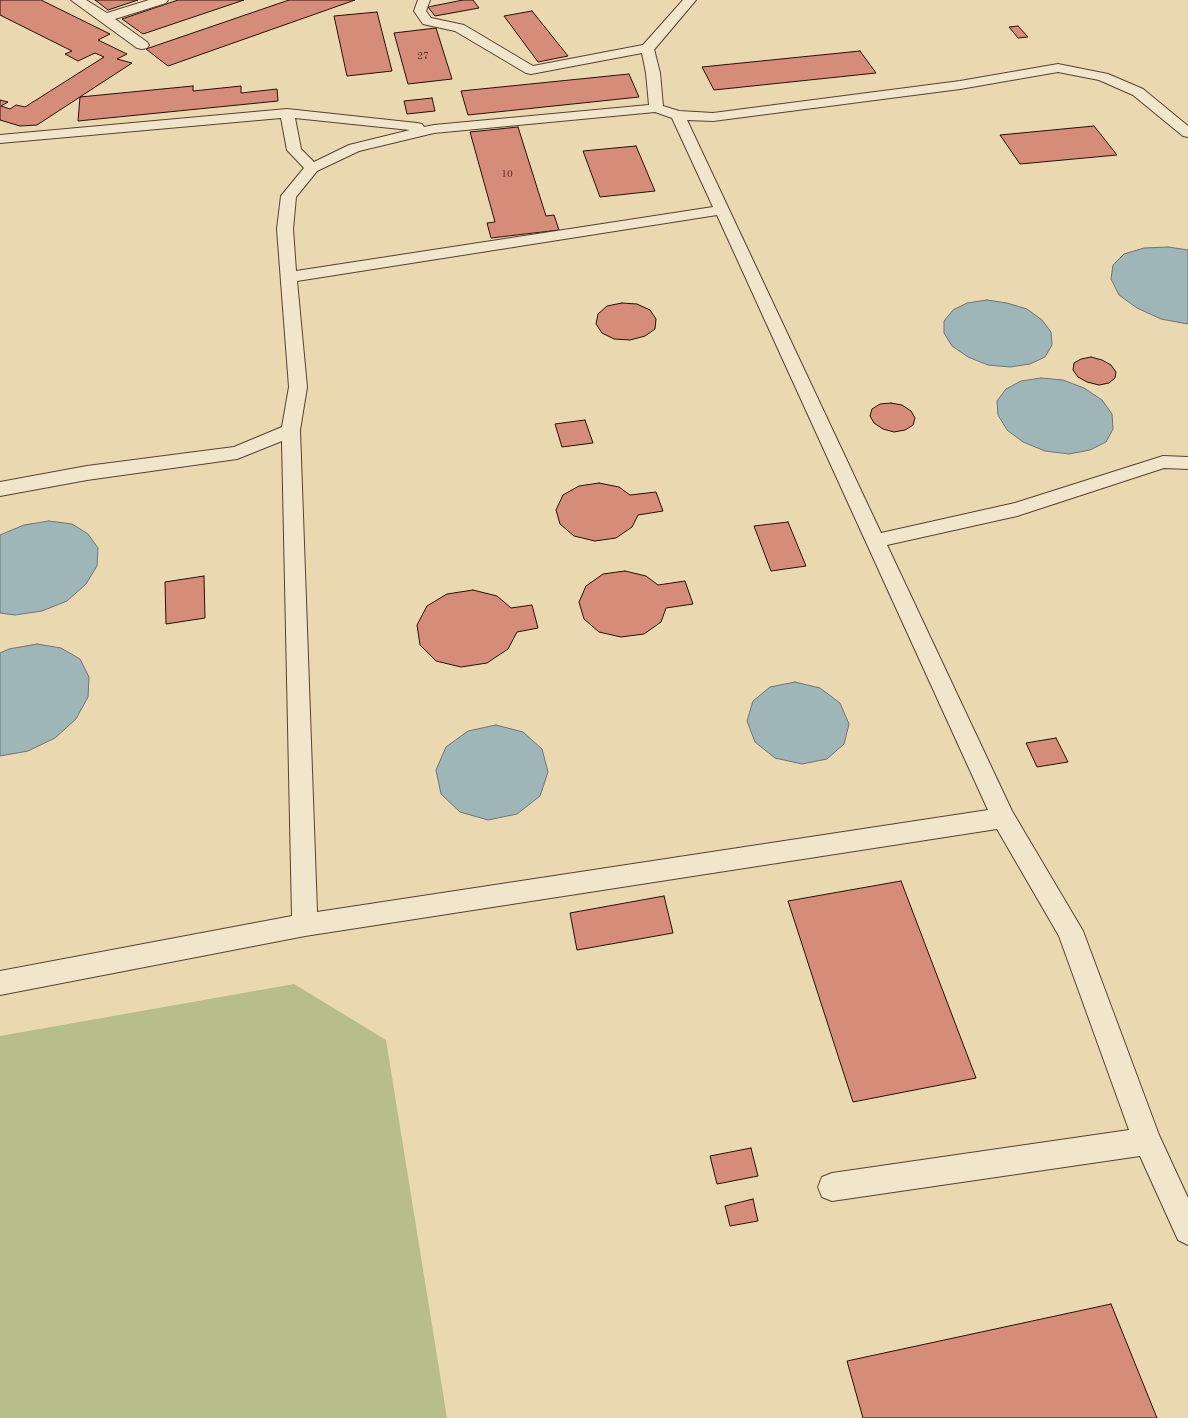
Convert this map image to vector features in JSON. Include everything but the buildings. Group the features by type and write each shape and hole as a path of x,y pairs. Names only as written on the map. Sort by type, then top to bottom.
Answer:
{"street":[{"path":"77,0 106,18 142,45"},
{"path":"106,18 162,0"},
{"path":"424,0 420,11 427,21 459,28 531,70 648,48 690,0"},
{"path":"648,48 653,73 656,108"},
{"path":"305,926 291,430 298,387 285,229 289,196 312,168 354,148 434,129 656,108 678,115 713,117 960,85 1058,68 1103,76 1138,92 1188,133"},
{"path":"0,139 287,113 434,129"},
{"path":"287,113 294,150 312,168"},
{"path":"678,115 1003,818 1070,931 1147,1141 1188,1230"},
{"path":"289,277 722,210"},
{"path":"0,489 87,473 237,453 291,430"},
{"path":"875,541 1017,510 1163,462 1188,462"},
{"path":"0,983 305,926 1003,818"},
{"path":"832,1187 1147,1141"}],"green space":[{"path":"294,984 386,1040 447,1418 0,1418 0,1036"}],"water":[{"path":"1168,247 1188,250 1188,324 1161,319 1137,308 1119,295 1111,279 1113,265 1124,254 1144,248"},
{"path":"987,300 1007,303 1027,309 1042,320 1051,332 1052,345 1045,357 1030,364 1010,367 988,365 968,357 952,346 944,333 944,321 953,310 967,303"},
{"path":"1041,378 1063,380 1084,388 1102,400 1112,414 1113,429 1106,442 1090,450 1069,454 1045,451 1023,442 1007,430 998,415 997,401 1006,389 1021,381"},
{"path":"49,521 72,524 88,534 98,548 97,566 86,584 67,601 42,611 15,615 0,613 0,535 24,525"},
{"path":"37,644 61,648 80,659 89,677 88,697 76,719 55,738 28,751 0,756 0,653 9,649"},
{"path":"795,682 820,688 840,703 849,724 844,744 827,759 802,764 775,758 755,742 747,721 753,701 770,687"},
{"path":"496,725 523,732 542,749 548,772 540,796 517,814 488,820 460,812 441,794 436,770 446,747 468,731"}]}
